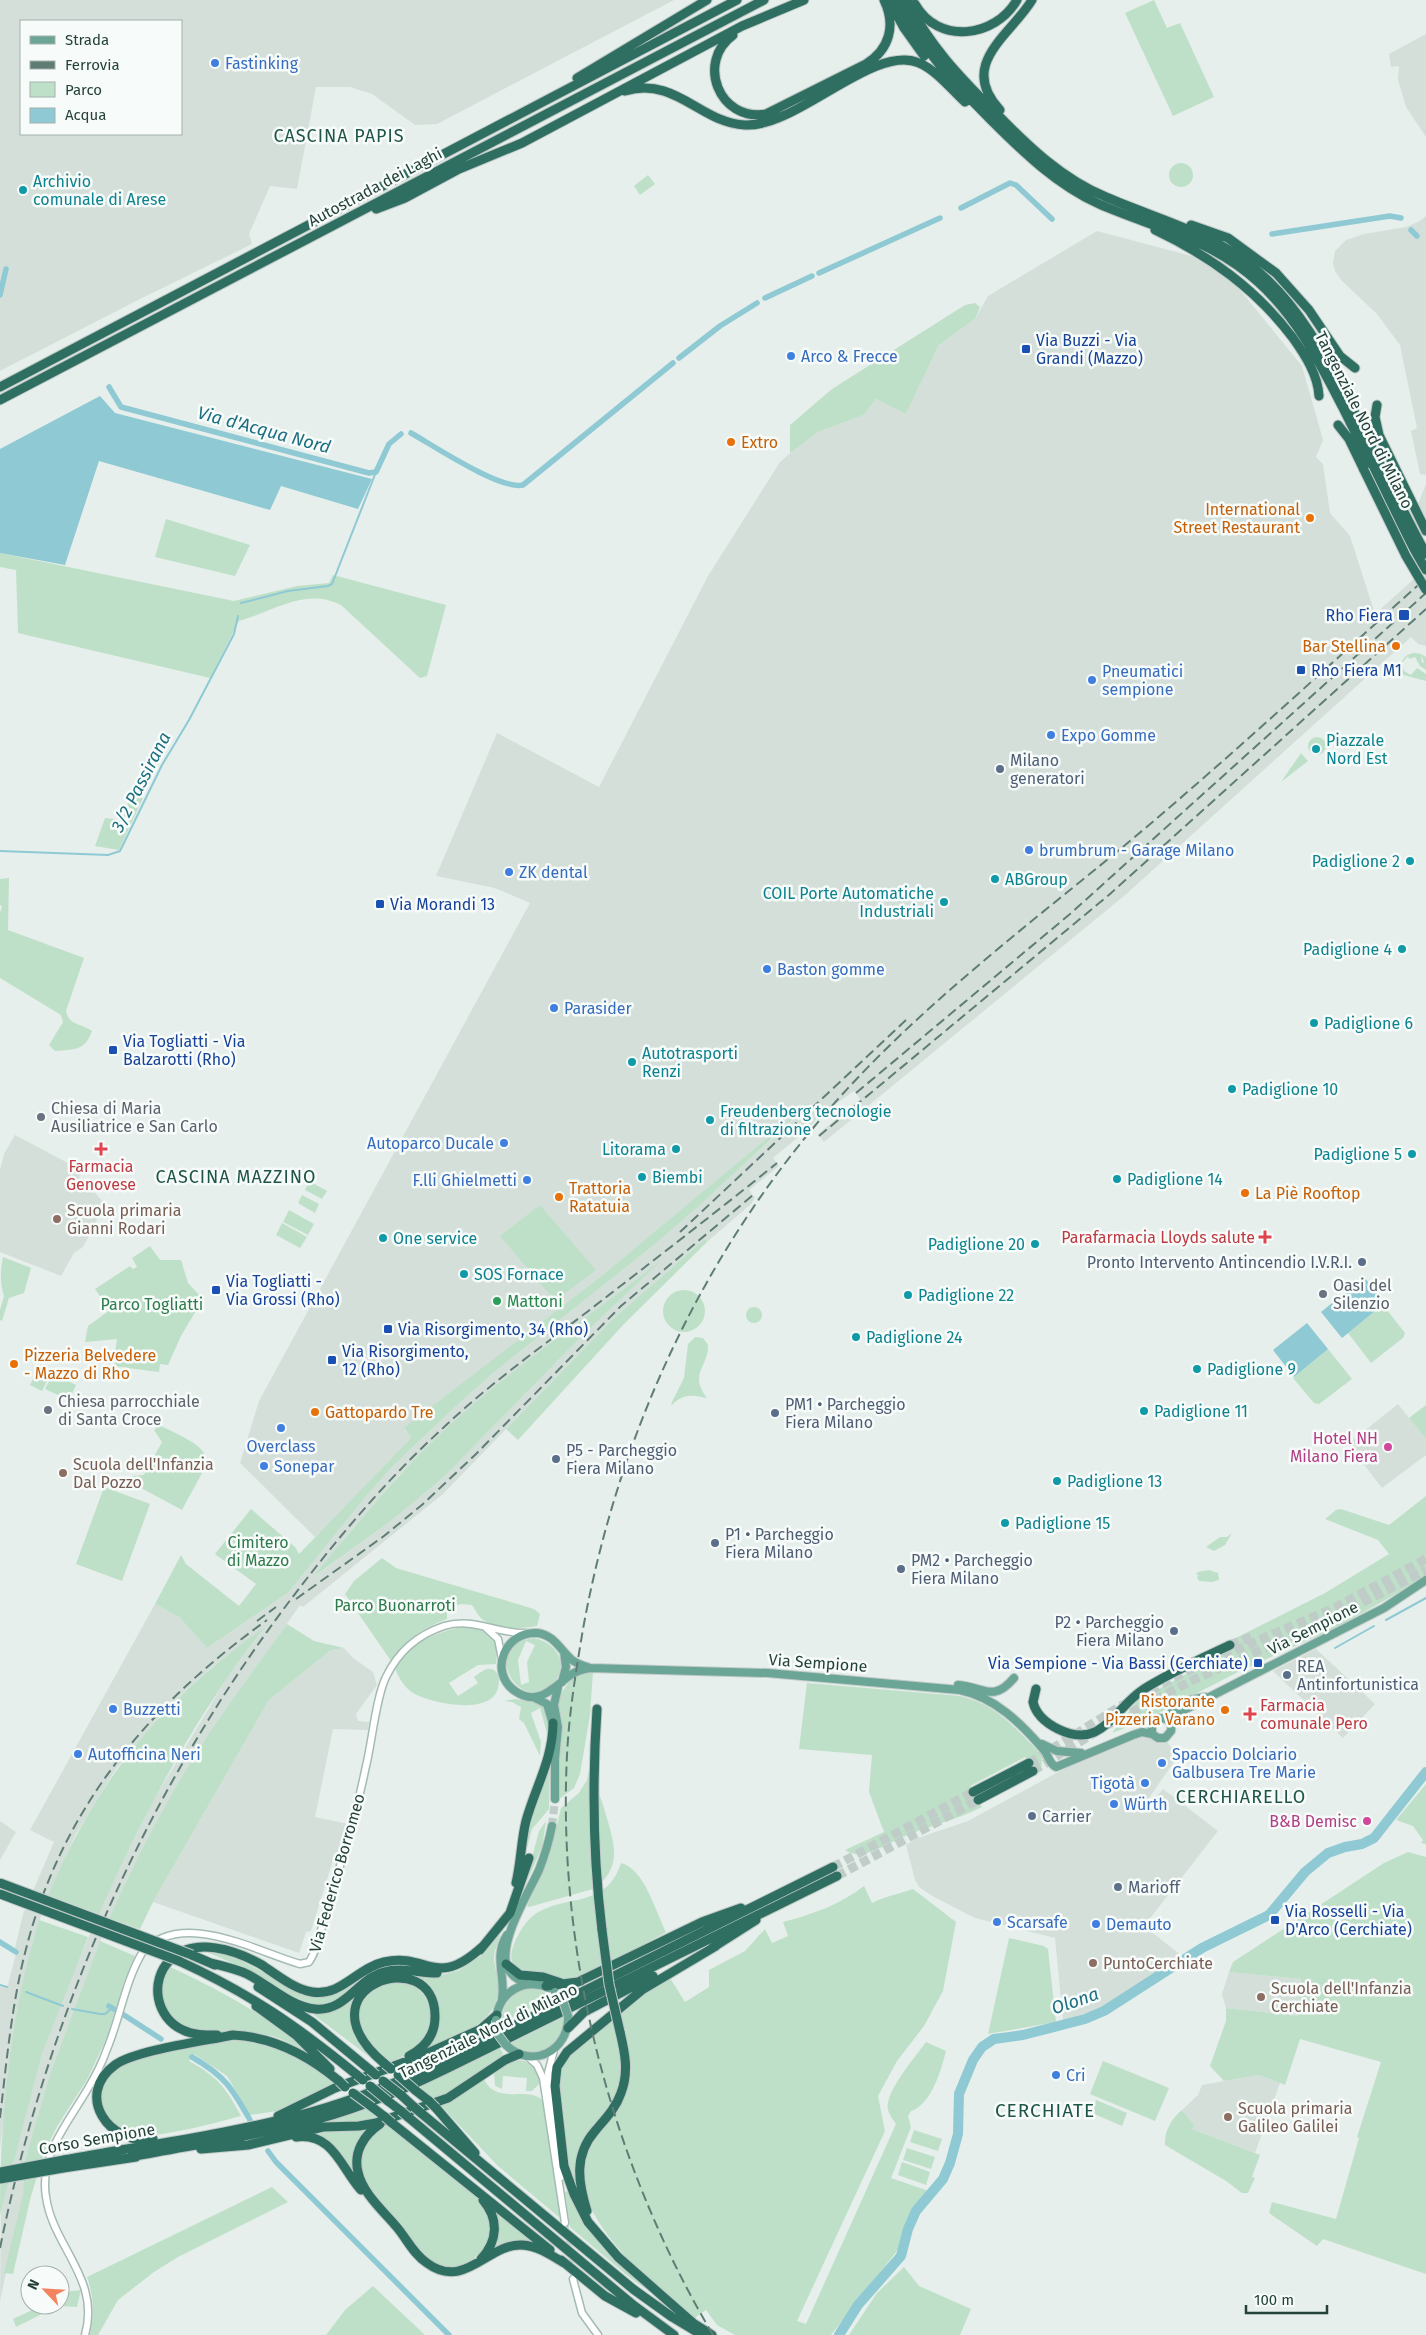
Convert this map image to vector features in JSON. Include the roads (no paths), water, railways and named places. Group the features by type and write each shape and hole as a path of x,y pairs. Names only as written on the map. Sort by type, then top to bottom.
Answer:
{"highway":[{"path":"543,102 599,64 636,44 668,22 709,0"},
{"name":"Autostrada dei Laghi","path":"0,387 737,0"},
{"name":"Autostrada dei Laghi","path":"0,400 764,0"},
{"path":"336,224 405,198 453,172 522,143 716,40 804,0"},
{"path":"766,16 729,38 720,48 714,62 715,80 720,94 732,107 751,114 766,114 779,109 878,56 887,42 890,29 889,12 884,0"},
{"path":"889,0 913,42 965,102"},
{"name":"Tangenziale Nord di Milano","path":"898,0 912,28 929,54 955,84 1003,126"},
{"name":"Tangenziale Nord di Milano","path":"907,0 919,23 944,58 1045,171 1075,191 1115,210 1184,235 1216,251 1252,276 1283,307 1304,336 1322,366 1391,505 1426,570"},
{"path":"912,0 923,16 936,26 947,31 963,32 982,28 995,22 1010,10 1017,0"},
{"path":"1002,36 1026,0"},
{"path":"1032,0 1020,18 992,48 986,62 984,76 987,89 996,105 1036,152"},
{"path":"575,115 625,92 649,88 675,94 730,122 746,125 758,124 777,118 880,65 900,59 912,60 926,67 965,102 1003,126 1036,152"},
{"name":"Tangenziale Nord di Milano","path":"1036,152 1087,188 1106,197 1159,216 1207,238 1235,254 1273,285 1297,313 1331,367 1426,554"},
{"path":"1115,210 1174,239 1226,270 1254,293 1278,319 1300,348 1315,376 1319,396"},
{"path":"1159,216 1214,231 1236,243 1276,273 1309,310 1340,356 1355,368"},
{"path":"1377,405 1375,417 1377,430 1426,531"},
{"path":"1338,425 1349,439 1406,556 1426,590"},
{"path":"1036,1689 1033,1702 1043,1719 1056,1729 1068,1733 1088,1734 1106,1725 1140,1692 1230,1645"},
{"path":"594,2230 580,2185 579,2163 587,2142 611,2112 622,2092 626,2061 609,1984 596,1873 594,1762 598,1710"},
{"path":"492,1935 507,1910 515,1887 524,1831 546,1767 553,1723"},
{"path":"976,1796 1031,1767"},
{"path":"211,1963 245,1973 301,2005 322,2009 340,2004 364,1982 377,1974 398,1970 428,1973 449,1971 465,1964 482,1947 512,1907 529,1858"},
{"name":"Tangenziale Nord di Milano","path":"199,2136 309,2113 336,2105 420,2072 833,1867"},
{"name":"Tangenziale Nord di Milano","path":"131,2157 300,2124 336,2114 392,2093 446,2070 837,1876"},
{"path":"0,1883 211,1963 259,1987 291,2008 323,2030 370,2077 388,2101 403,2115 653,2321 674,2335"},
{"path":"712,2335 693,2323 626,2264 594,2230 583,2212 570,2184 562,2157 555,2079 557,2067 567,2052 649,1984 716,1946 753,1922 799,1899 819,1884"},
{"path":"546,1986 578,1982 702,1922 792,1888"},
{"path":"0,1894 178,1961 228,1985 291,2022 370,2077 401,2096 633,2289 672,2318 702,2335"},
{"path":"568,2028 584,2012 598,2004 716,1946"},
{"path":"347,2086 307,2058 282,2044 260,2037 191,2033 177,2027 168,2019 159,2003 157,1988 162,1971 173,1958 190,1949 207,1947 223,1950 252,1960 302,1989 318,1993 335,1990 375,1964 397,1961 433,1968 446,1968 465,1961 482,1947"},
{"path":"506,1964 520,1975 543,1977 566,1985"},
{"path":"370,2077 420,2050 432,2035 435,2020 432,2001 419,1984 406,1978 390,1977 377,1982 365,1992 357,2005 355,2022 357,2031 366,2046 391,2069 433,2104 466,2141 482,2163"},
{"path":"228,1985 296,2035 347,2086 564,2263 611,2300 653,2321"},
{"path":"233,2035 127,2058 108,2071 98,2087 97,2098 100,2113 109,2126 122,2136 141,2140 179,2135 199,2136 217,2129 278,2115 334,2088 370,2077 421,2056 481,2029 496,2017"},
{"path":"523,2056 505,2060 454,2094 384,2122 370,2132 361,2144 356,2157 356,2167 361,2182 419,2256 431,2266 448,2271 458,2271 473,2266 506,2248 520,2245 541,2249 564,2263"},
{"path":"63,2164 131,2157 155,2157 193,2150 241,2146 329,2126 365,2125 403,2115"},
{"name":"Corso Sempione","path":"0,2179 199,2136"},
{"path":"268,2140 306,2137 325,2143 336,2152 357,2185 380,2207"},
{"name":"Corso Sempione","path":"0,2172 63,2164"},
{"path":"460,2178 487,2204 494,2222 494,2237 490,2248 473,2266"}],"main road":[{"name":"Via Sempione","path":"1171,1724 1174,1716 1384,1608 1426,1580"},
{"name":"Via Federico Borromeo","path":"85,2335 89,2313 87,2291 56,2226 45,2195 50,2159 62,2128 88,2090 107,2050 138,1959 152,1942 173,1934 199,1934 234,1942 300,1964 311,1961 356,1814 386,1677 400,1654 425,1634 454,1624 481,1625 510,1633 529,1633"},
{"path":"481,1625 496,1637 502,1659 503,1674 509,1685 519,1694 533,1697 547,1704 553,1723 556,1747"},
{"path":"502,1659 510,1643 529,1633 542,1634 551,1638 564,1652 566,1666 554,1700 558,1726 555,1799"},
{"name":"Via Sempione","path":"564,1652 576,1663 590,1668"},
{"name":"Via Sempione","path":"560,1684 573,1673 590,1668 768,1673 965,1691 987,1698 1003,1710 1045,1751 1049,1760"},
{"path":"932,1687 961,1685 996,1692 1003,1690 1014,1678"},
{"path":"533,1697 548,1694 560,1684"},
{"name":"Via Sempione","path":"1164,1718 1190,1700 1200,1696 1209,1697"},
{"path":"1063,1765 1066,1757 1059,1751 1050,1755 1051,1765 1056,1768 1063,1765 1072,1759 1142,1732 1152,1734 1158,1738 1165,1738 1171,1733 1171,1724 1164,1718 1157,1718 1152,1723 1152,1734"},
{"name":"Via Sempione","path":"1029,1734 1048,1748 1081,1754 1099,1743 1152,1723"},
{"path":"552,1826 542,1861 512,1928 503,1941 499,1956 504,1986 502,2000 496,2017 497,2033 506,2045 534,2061 542,2073 564,2211"},
{"path":"512,1928 506,1954 506,1964 514,1977 527,1984 546,1986 555,1992 562,1999 568,2016 568,2028 562,2042 554,2050 542,2056 523,2056"},
{"path":"502,2000 514,1989 527,1984"},
{"path":"554,2050 548,2073 565,2223"},
{"path":"552,2107 559,2137"},
{"path":"573,2279 580,2308 598,2335"}],"water":[{"path":"100,396 115,413 372,479 358,509 281,486 270,510 99,461 65,565 0,553 0,449"},
{"path":"1364,1277 1385,1303 1342,1338 1321,1312"},
{"path":"1307,1323 1328,1349 1294,1377 1273,1350"}],"waterway":[{"name":"Via d'Acqua Nord","path":"961,208 1010,183 1016,185 1052,219"},
{"name":"Via d'Acqua Nord","path":"1272,234 1390,216 1401,218"},
{"name":"Via d'Acqua Nord","path":"819,273 940,218"},
{"name":"Via d'Acqua Nord","path":"1411,230 1417,236"},
{"name":"Via d'Acqua Nord","path":"0,295 6,269"},
{"name":"Via d'Acqua Nord","path":"765,298 812,276"},
{"name":"Via d'Acqua Nord","path":"679,358 720,326 757,303"},
{"name":"Via d'Acqua Nord","path":"411,433 450,456 499,481 513,485 523,485 673,363"},
{"name":"Via d'Acqua Nord","path":"109,387 121,407 369,473 376,472 389,444 401,434"},
{"name":"3/2 Passirana","path":"241,603 288,591 332,584 376,472"},
{"name":"3/2 Passirana","path":"0,851 108,855 120,851 162,765 189,720 234,634 238,616"},
{"path":"1386,1620 1426,1598"},
{"path":"1335,1648 1374,1626"},
{"name":"Olona","path":"839,2335 858,2305 901,2256 908,2229 916,2211 943,2179 950,2163 958,2134 959,2094 973,2060 982,2047 994,2039 1023,2035 1085,2019 1104,2011 1202,1948 1269,1915 1305,1872 1328,1853 1362,1844 1374,1838 1426,1772"},
{"path":"0,1942 16,1952"},
{"path":"0,1985 7,1987"},
{"path":"26,1992 63,2006"},
{"path":"109,2006 114,2009"},
{"path":"72,2009 105,2014 112,2008"},
{"path":"124,2015 161,2039"},
{"path":"192,2057 212,2070 227,2084 250,2120"},
{"path":"268,2151 276,2162 449,2335"}],"tunnel":[{"path":"1138,1697 1187,1671 1334,1608 1426,1559"},
{"path":"1107,1725 1191,1681 1338,1615 1426,1570"},
{"path":"1230,1645 1251,1637"},
{"path":"1029,1763 1124,1704"},
{"path":"1033,1771 1094,1733"},
{"path":"833,1867 973,1792"},
{"path":"552,1826 555,1799"},
{"path":"837,1876 978,1800"},
{"path":"565,2223 572,2270"}],"railway":[{"path":"713,2335 677,2269 646,2200 619,2129 598,2056 582,1981 571,1906 566,1831 567,1755 575,1676 598,1557 618,1487 643,1418 671,1351 705,1286 742,1224 784,1164 831,1107 864,1071 935,1003 1201,780 1426,578"},
{"path":"856,1093 1070,914 1426,593"},
{"path":"819,1136 1110,894 1426,609"},
{"path":"680,1232 906,1020"},
{"path":"0,2248 21,2156 48,2066 80,1978 116,1892 158,1808 204,1726 256,1648 342,1534 390,1480 442,1429 513,1369 777,1163"},
{"path":"296,1599 384,1536 423,1504 476,1454 621,1306 753,1195"},
{"path":"257,1621 276,1607"},
{"path":"0,2118 12,2019 23,1961 39,1907 59,1857 84,1811 113,1767 146,1727 183,1689 223,1654 267,1620"}],"place":[{"name":"Fastinking","path":"215,63"},
{"name":"Archivio comunale di Arese","path":"23,190"},
{"name":"Via Buzzi - Via Grandi (Mazzo)","path":"1026,349"},
{"name":"Arco & Frecce","path":"791,356"},
{"name":"Extro","path":"731,442"},
{"name":"International Street Restaurant","path":"1310,518"},
{"name":"Rho Fiera","path":"1404,615"},
{"name":"Bar Stellina","path":"1396,646"},
{"name":"Rho Fiera M1","path":"1301,670"},
{"name":"Pneumatici sempione","path":"1092,680"},
{"name":"Expo Gomme","path":"1051,735"},
{"name":"Piazzale Nord Est","path":"1316,749"},
{"name":"Milano generatori","path":"1000,769"},
{"name":"brumbrum - Garage Milano","path":"1029,850"},
{"name":"Padiglione 2","path":"1410,861"},
{"name":"ZK dental","path":"509,872"},
{"name":"ABGroup","path":"995,879"},
{"name":"COIL Porte Automatiche Industriali","path":"944,902"},
{"name":"Via Morandi 13","path":"380,904"},
{"name":"Padiglione 4","path":"1402,949"},
{"name":"Baston gomme","path":"767,969"},
{"name":"Parasider","path":"554,1008"},
{"name":"Padiglione 6","path":"1314,1023"},
{"name":"Via Togliatti - Via Balzarotti (Rho)","path":"113,1050"},
{"name":"Autotrasporti Renzi","path":"632,1062"},
{"name":"Padiglione 10","path":"1232,1089"},
{"name":"Chiesa di Maria Ausiliatrice e San Carlo","path":"41,1117"},
{"name":"Freudenberg tecnologie di filtrazione","path":"710,1120"},
{"name":"Autoparco Ducale","path":"504,1143"},
{"name":"Farmacia Genovese","path":"101,1149"},
{"name":"Litorama","path":"676,1149"},
{"name":"Padiglione 5","path":"1412,1154"},
{"name":"Biembi","path":"642,1177"},
{"name":"Padiglione 14","path":"1117,1179"},
{"name":"F.lli Ghielmetti","path":"527,1180"},
{"name":"La Piè Rooftop","path":"1245,1193"},
{"name":"Trattoria Ratatuia","path":"559,1197"},
{"name":"Scuola primaria Gianni Rodari","path":"57,1219"},
{"name":"Parafarmacia Lloyds salute","path":"1265,1237"},
{"name":"One service","path":"383,1238"},
{"name":"Padiglione 20","path":"1035,1244"},
{"name":"Pronto Intervento Antincendio I.V.R.I.","path":"1362,1262"},
{"name":"SOS Fornace","path":"464,1274"},
{"name":"Via Togliatti - Via Grossi (Rho)","path":"216,1290"},
{"name":"Oasi del Silenzio","path":"1323,1294"},
{"name":"Padiglione 22","path":"908,1295"},
{"name":"Mattoni","path":"497,1301"},
{"name":"Via Risorgimento, 34 (Rho)","path":"388,1329"},
{"name":"Padiglione 24","path":"856,1337"},
{"name":"Via Risorgimento, 12 (Rho)","path":"332,1360"},
{"name":"Pizzeria Belvedere - Mazzo di Rho","path":"14,1364"},
{"name":"Padiglione 9","path":"1197,1369"},
{"name":"Chiesa parrocchiale di Santa Croce","path":"48,1410"},
{"name":"Padiglione 11","path":"1144,1411"},
{"name":"Gattopardo Tre","path":"315,1412"},
{"name":"PM1 • Parcheggio Fiera Milano","path":"775,1413"},
{"name":"Overclass","path":"281,1428"},
{"name":"Hotel NH Milano Fiera","path":"1388,1447"},
{"name":"P5 - Parcheggio Fiera Milano","path":"556,1459"},
{"name":"Sonepar","path":"264,1466"},
{"name":"Scuola dell'Infanzia Dal Pozzo","path":"63,1473"},
{"name":"Padiglione 13","path":"1057,1481"},
{"name":"Padiglione 15","path":"1005,1523"},
{"name":"P1 • Parcheggio Fiera Milano","path":"715,1543"},
{"name":"PM2 • Parcheggio Fiera Milano","path":"901,1569"},
{"name":"P2 • Parcheggio Fiera Milano","path":"1174,1631"},
{"name":"Via Sempione - Via Bassi (Cerchiate)","path":"1258,1663"},
{"name":"REA Antinfortunistica","path":"1287,1675"},
{"name":"Buzzetti","path":"113,1709"},
{"name":"Ristorante Pizzeria Varano","path":"1225,1710"},
{"name":"Farmacia comunale Pero","path":"1250,1714"},
{"name":"Autofficina Neri","path":"78,1754"},
{"name":"Spaccio Dolciario Galbusera Tre Marie","path":"1162,1763"},
{"name":"Tigotà","path":"1145,1783"},
{"name":"Würth","path":"1114,1804"},
{"name":"Carrier","path":"1032,1816"},
{"name":"B&B Demisc","path":"1367,1821"},
{"name":"Marioff","path":"1118,1887"},
{"name":"Via Rosselli - Via D'Arco (Cerchiate)","path":"1275,1920"},
{"name":"Scarsafe","path":"997,1922"},
{"name":"Demauto","path":"1096,1924"},
{"name":"PuntoCerchiate","path":"1093,1963"},
{"name":"Scuola dell'Infanzia Cerchiate","path":"1261,1997"},
{"name":"Cri","path":"1056,2075"},
{"name":"Scuola primaria Galileo Galilei","path":"1228,2117"}],"district":[{"name":"CASCINA PAPIS","path":"339,136"},
{"name":"CASCINA MAZZINO","path":"236,1177"},
{"name":"CERCHIARELLO","path":"1241,1797"},
{"name":"CERCHIATE","path":"1045,2110"}],"park label":[{"name":"Parco Togliatti","path":"152,1304"},
{"name":"Cimitero di Mazzo","path":"258,1551"},
{"name":"Parco Buonarroti","path":"395,1605"}]}
